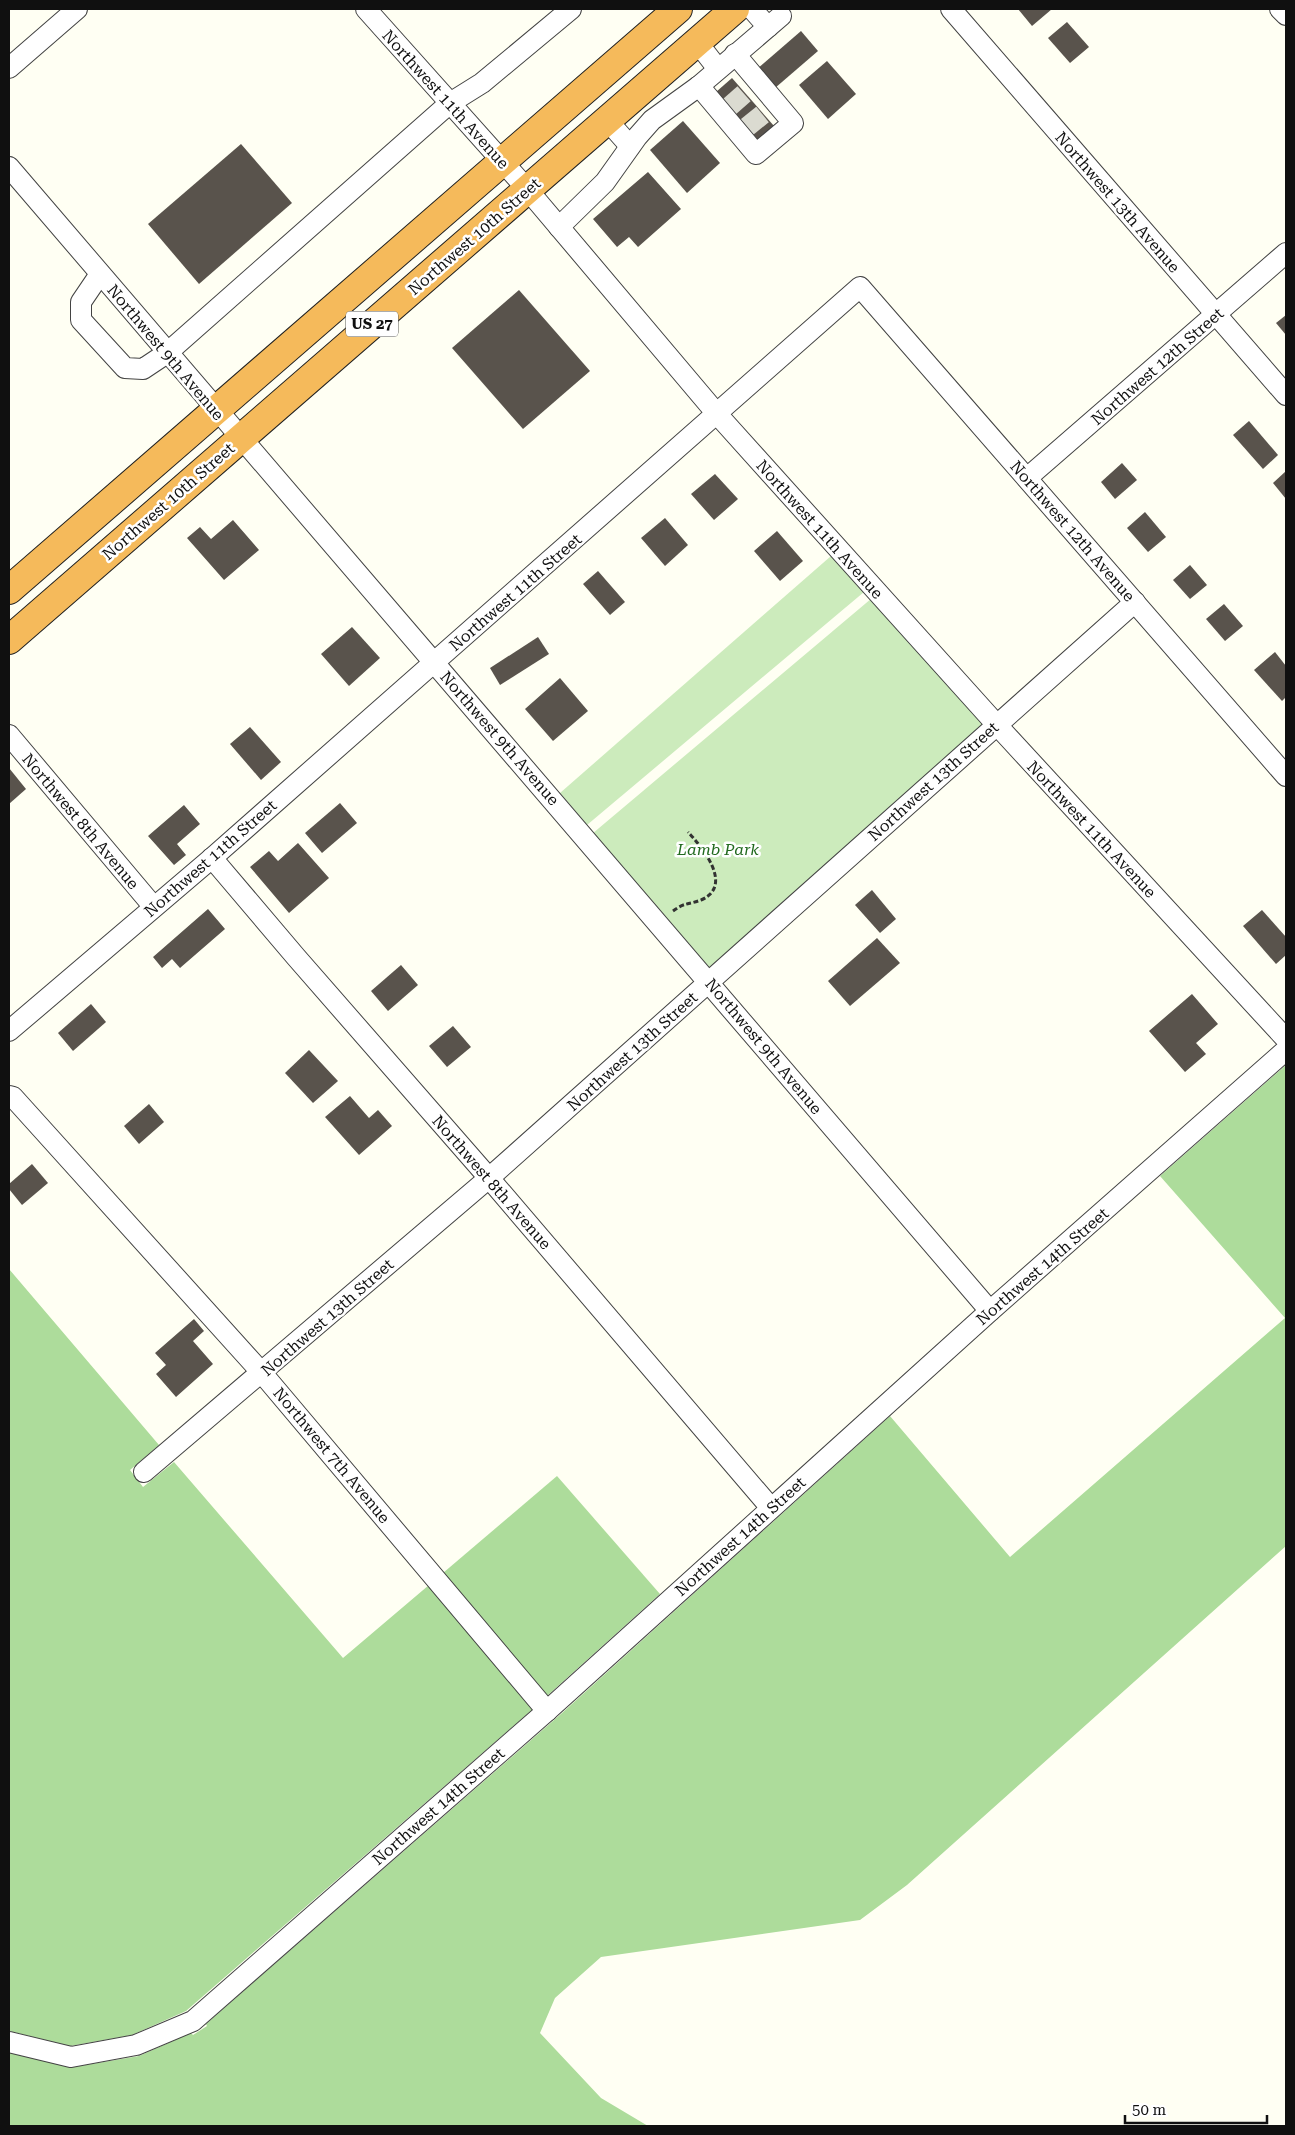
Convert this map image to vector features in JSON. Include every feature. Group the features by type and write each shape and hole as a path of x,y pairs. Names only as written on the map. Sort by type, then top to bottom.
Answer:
{"highway":[{"name":"US 27","path":"9,590 501,160 678,9"},
{"name":"Northwest 10th Street","path":"9,640 735,9"}],"street":[{"path":"9,68 77,9"},
{"name":"Northwest 11th Avenue","path":"366,9 527,189 717,414 996,724 1286,1039"},
{"path":"559,227 605,182 630,146 652,120 698,86 774,22 752,9"},
{"name":"Northwest 13th Avenue","path":"951,9 1286,395"},
{"path":"1280,9 1286,15"},
{"path":"100,274 81,302 81,320 125,368 143,369 167,354 450,103 482,83 562,12"},
{"path":"697,42 718,69"},
{"path":"698,86 726,110 743,131 756,154 793,123 769,108 752,88 736,54"},
{"path":"657,75 678,99"},
{"path":"607,120 630,146"},
{"name":"Northwest 9th Avenue","path":"9,167 167,354 710,982 990,1311"},
{"name":"Northwest 12th Street","path":"1027,478 1286,253"},
{"name":"Northwest 11th Street","path":"9,1031 153,906 212,858 860,287"},
{"name":"Northwest 12th Avenue","path":"860,287 1286,776"},
{"name":"Northwest 13th Street","path":"144,1472 489,1178 1135,602"},
{"name":"Northwest 8th Avenue","path":"9,735 153,906"},
{"name":"Northwest 8th Avenue","path":"212,858 771,1508"},
{"name":"Northwest 14th Street","path":"9,2042 71,2057 136,2045 193,2021 547,1711 990,1311 1286,1050"},
{"name":"Northwest 7th Avenue","path":"9,1096 13,1097 262,1373 547,1711"}],"path":[{"path":"658,923 683,904 702,900 712,894 714,889 714,868 711,860 688,832"}],"green space":[{"path":"831,556 864,592 587,825 560,793"},
{"name":"Lamb Park","path":"878,593 996,724 710,982 586,839"},
{"path":"1286,1065 1286,1546 907,1885 860,1920 601,1957 555,1998 540,2033 601,2098 648,2126 9,2126 9,2052 74,2067 139,2056 191,2033 193,2035 207,2026 206,2024 562,1713 890,1416 1010,1557 1285,1318 1160,1176"},
{"path":"9,1269 159,1445 130,1470 143,1487 174,1462 343,1658 429,1585 533,1709 186,2011 132,2035 70,2046 9,2031"},
{"path":"557,1476 660,1594 547,1696 443,1573"}],"building":[{"path":"1018,9 1052,9 1032,26"},
{"path":"1067,22 1089,47 1070,63 1048,38"},
{"path":"801,31 818,51 775,88 757,69"},
{"path":"827,61 856,94 828,119 799,85"},
{"path":"732,78 774,126 758,140 716,92"},
{"path":"683,121 720,163 687,193 650,150"},
{"path":"241,144 292,203 199,284 148,224"},
{"path":"648,172 681,209 638,247 629,237 617,247 593,219"},
{"path":"519,290 590,371 523,429 452,348"},
{"path":"1286,315 1286,335 1276,323"},
{"path":"1249,421 1278,455 1263,469 1233,435"},
{"path":"1122,463 1137,480 1115,499 1101,482"},
{"path":"1286,471 1286,499 1273,483"},
{"path":"715,474 738,499 714,520 691,494"},
{"path":"1145,512 1166,537 1148,552 1127,528"},
{"path":"665,518 688,545 665,566 641,538"},
{"path":"233,520 259,550 224,580 187,538 200,527 211,539"},
{"path":"777,531 803,561 780,581 754,551"},
{"path":"1190,565 1207,585 1190,599 1173,580"},
{"path":"598,571 625,602 610,615 583,584"},
{"path":"1224,604 1243,626 1225,641 1206,619"},
{"path":"352,627 380,658 349,686 321,654"},
{"path":"538,637 549,654 500,685 490,668"},
{"path":"1275,652 1286,666 1286,697 1282,701 1254,670"},
{"path":"560,678 588,711 553,741 525,709"},
{"path":"250,727 281,762 261,780 230,744"},
{"path":"9,768 26,789 9,804"},
{"path":"340,803 357,823 322,853 305,833"},
{"path":"184,805 200,824 177,844 186,855 174,865 148,836"},
{"path":"298,843 329,878 289,913 250,867 269,851 278,861"},
{"path":"872,890 896,919 880,933 855,905"},
{"path":"208,909 225,929 180,968 172,959 162,968 153,957"},
{"path":"1262,910 1286,937 1286,955 1276,964 1243,926"},
{"path":"877,938 900,963 850,1006 828,981"},
{"path":"401,965 418,985 388,1011 371,991"},
{"path":"1192,994 1218,1024 1196,1043 1206,1054 1185,1072 1149,1031"},
{"path":"91,1004 106,1022 73,1051 58,1033"},
{"path":"453,1026 471,1047 447,1067 429,1046"},
{"path":"309,1050 338,1081 313,1103 285,1073"},
{"path":"350,1096 369,1118 378,1110 392,1126 359,1155 325,1117"},
{"path":"149,1104 164,1122 139,1144 124,1126"},
{"path":"32,1164 48,1183 22,1205 9,1189 9,1184"},
{"path":"194,1319 204,1331 193,1341 213,1364 176,1397 156,1374 166,1365 155,1353"}],"tunnel":[{"path":"729,107 745,93"},
{"path":"747,127 763,114"}]}
